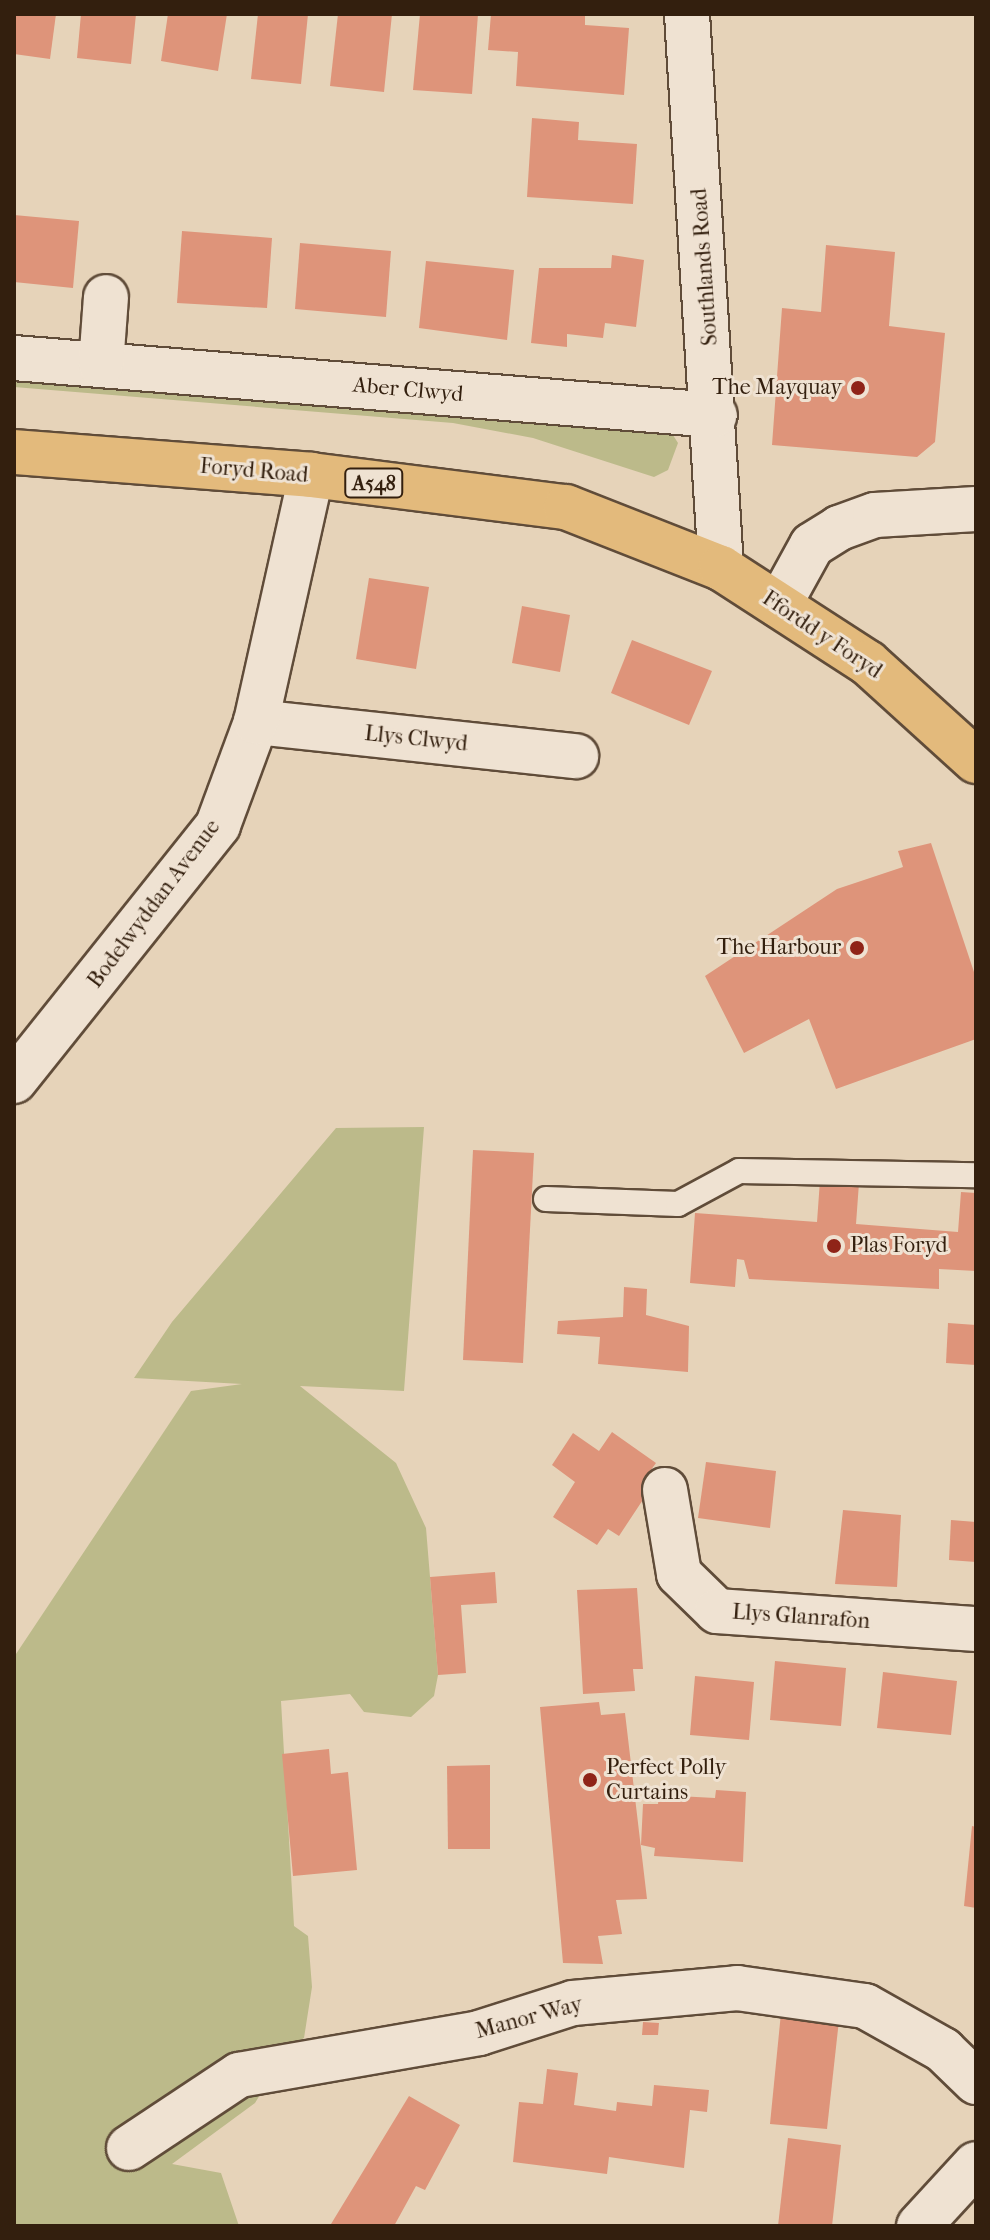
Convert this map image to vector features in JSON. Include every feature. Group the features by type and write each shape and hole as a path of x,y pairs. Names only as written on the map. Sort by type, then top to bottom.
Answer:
{"main road":[{"name":"Foryd Road","path":"14,452 311,475 566,507 721,568"},
{"name":"Ffordd y Foryd","path":"721,568 868,663 976,761"}],"street":[{"name":"Southlands Road","path":"687,14 715,415 721,568"},
{"path":"101,365 106,297"},
{"name":"Aber Clwyd","path":"14,358 715,415"},
{"name":"Bodelwyddan Avenue","path":"14,1081 31,1032 218,825 256,722 311,475"},
{"path":"779,605 812,545 875,515 976,509"},
{"name":"Llys Clwyd","path":"256,722 576,756"},
{"name":"Llys Glanrafon","path":"665,1490 679,1574 717,1611 976,1629"},
{"name":"Manor Way","path":"129,2148 239,2075 479,2033 573,2003 737,1988 865,2006 943,2050 976,2082"},
{"path":"919,2226 976,2164"}],"lane":[{"path":"546,1199 678,1204 739,1171 976,1175"}],"shaded area":[{"path":"14,369 671,432 678,443 668,470 654,477 533,438 453,423 14,387"},
{"path":"424,1127 404,1391 300,1386 396,1463 426,1528 438,1675 434,1696 411,1717 364,1712 350,1694 281,1701 294,1926 308,1936 312,1987 304,2038 289,2047 255,2103 172,2164 221,2173 239,2226 14,2226 14,1657 191,1391 242,1384 134,1378 172,1322 336,1128"}],"building":[{"path":"14,14 56,14 50,59 14,54"},
{"path":"81,14 136,14 131,64 77,58"},
{"path":"168,14 227,14 218,71 161,61"},
{"path":"258,14 308,14 301,84 251,79"},
{"path":"338,14 392,14 384,92 330,86"},
{"path":"420,14 478,14 472,94 413,90"},
{"path":"491,14 585,14 585,25 629,28 624,95 516,86 518,52 488,50"},
{"path":"532,118 579,122 578,140 637,144 633,204 527,197"},
{"path":"14,215 79,221 73,288 14,282"},
{"path":"182,231 272,238 267,308 177,303"},
{"path":"300,243 391,251 386,317 295,309"},
{"name":"The Mayquay","path":"826,245 895,252 889,326 945,333 935,442 917,457 772,445 782,308 821,312"},
{"path":"612,255 644,260 636,327 605,323 603,338 567,334 567,347 531,343 539,268 611,268"},
{"path":"426,261 514,270 507,340 419,328"},
{"path":"369,578 429,587 416,669 356,659"},
{"path":"522,606 570,615 560,672 512,663"},
{"path":"632,640 712,671 689,725 611,693"},
{"name":"The Harbour","path":"931,843 976,978 976,1039 836,1089 809,1019 744,1053 705,976 837,889 903,867 898,851"},
{"path":"473,1150 534,1153 523,1363 463,1360"},
{"name":"Plas Foryd","path":"820,1180 859,1183 856,1224 958,1232 961,1192 976,1193 976,1271 939,1269 939,1289 749,1279 744,1260 737,1259 735,1287 690,1283 695,1213 817,1222"},
{"path":"624,1287 647,1289 646,1315 689,1326 688,1372 598,1364 600,1337 557,1334 558,1321 623,1317"},
{"name":"Plas Foryd","path":"948,1323 976,1325 976,1365 946,1363"},
{"path":"612,1432 656,1463 645,1478 654,1483 619,1536 608,1529 597,1545 553,1517 575,1482 552,1465 573,1433 599,1451"},
{"path":"706,1462 776,1471 770,1528 698,1518"},
{"path":"843,1510 901,1515 897,1587 835,1584"},
{"path":"951,1520 976,1522 976,1562 949,1560"},
{"path":"495,1572 497,1603 461,1605 466,1673 438,1675 430,1577"},
{"path":"637,1588 643,1669 633,1669 635,1691 583,1694 577,1590"},
{"path":"775,1661 846,1668 841,1726 770,1720"},
{"path":"883,1672 957,1681 951,1735 877,1728"},
{"path":"695,1676 754,1682 749,1740 690,1735"},
{"name":"Perfect Polly Curtains","path":"599,1702 601,1715 625,1713 647,1899 616,1900 622,1934 598,1936 603,1964 563,1963 540,1707"},
{"path":"329,1749 331,1774 348,1772 357,1870 293,1876 282,1754"},
{"path":"490,1765 490,1849 448,1849 447,1766"},
{"path":"716,1790 746,1792 743,1862 654,1856 655,1848 641,1845 643,1804 658,1804 659,1795 715,1798"},
{"path":"972,1826 976,1827 976,1908 964,1906"},
{"path":"781,2013 839,2020 827,2129 770,2124"},
{"path":"643,2022 659,2023 658,2035 642,2035"},
{"path":"547,2069 578,2073 574,2105 616,2111 617,2102 652,2106 654,2085 709,2090 707,2112 690,2110 684,2168 609,2157 607,2174 513,2162 519,2102 543,2104"},
{"path":"409,2096 460,2125 425,2190 416,2186 394,2226 331,2224"},
{"path":"788,2138 841,2145 832,2226 778,2226"}],"place":[{"name":"The Mayquay","path":"858,388"},
{"name":"The Harbour","path":"857,948"},
{"name":"Plas Foryd","path":"834,1246"},
{"name":"Perfect Polly Curtains","path":"590,1780"}]}
